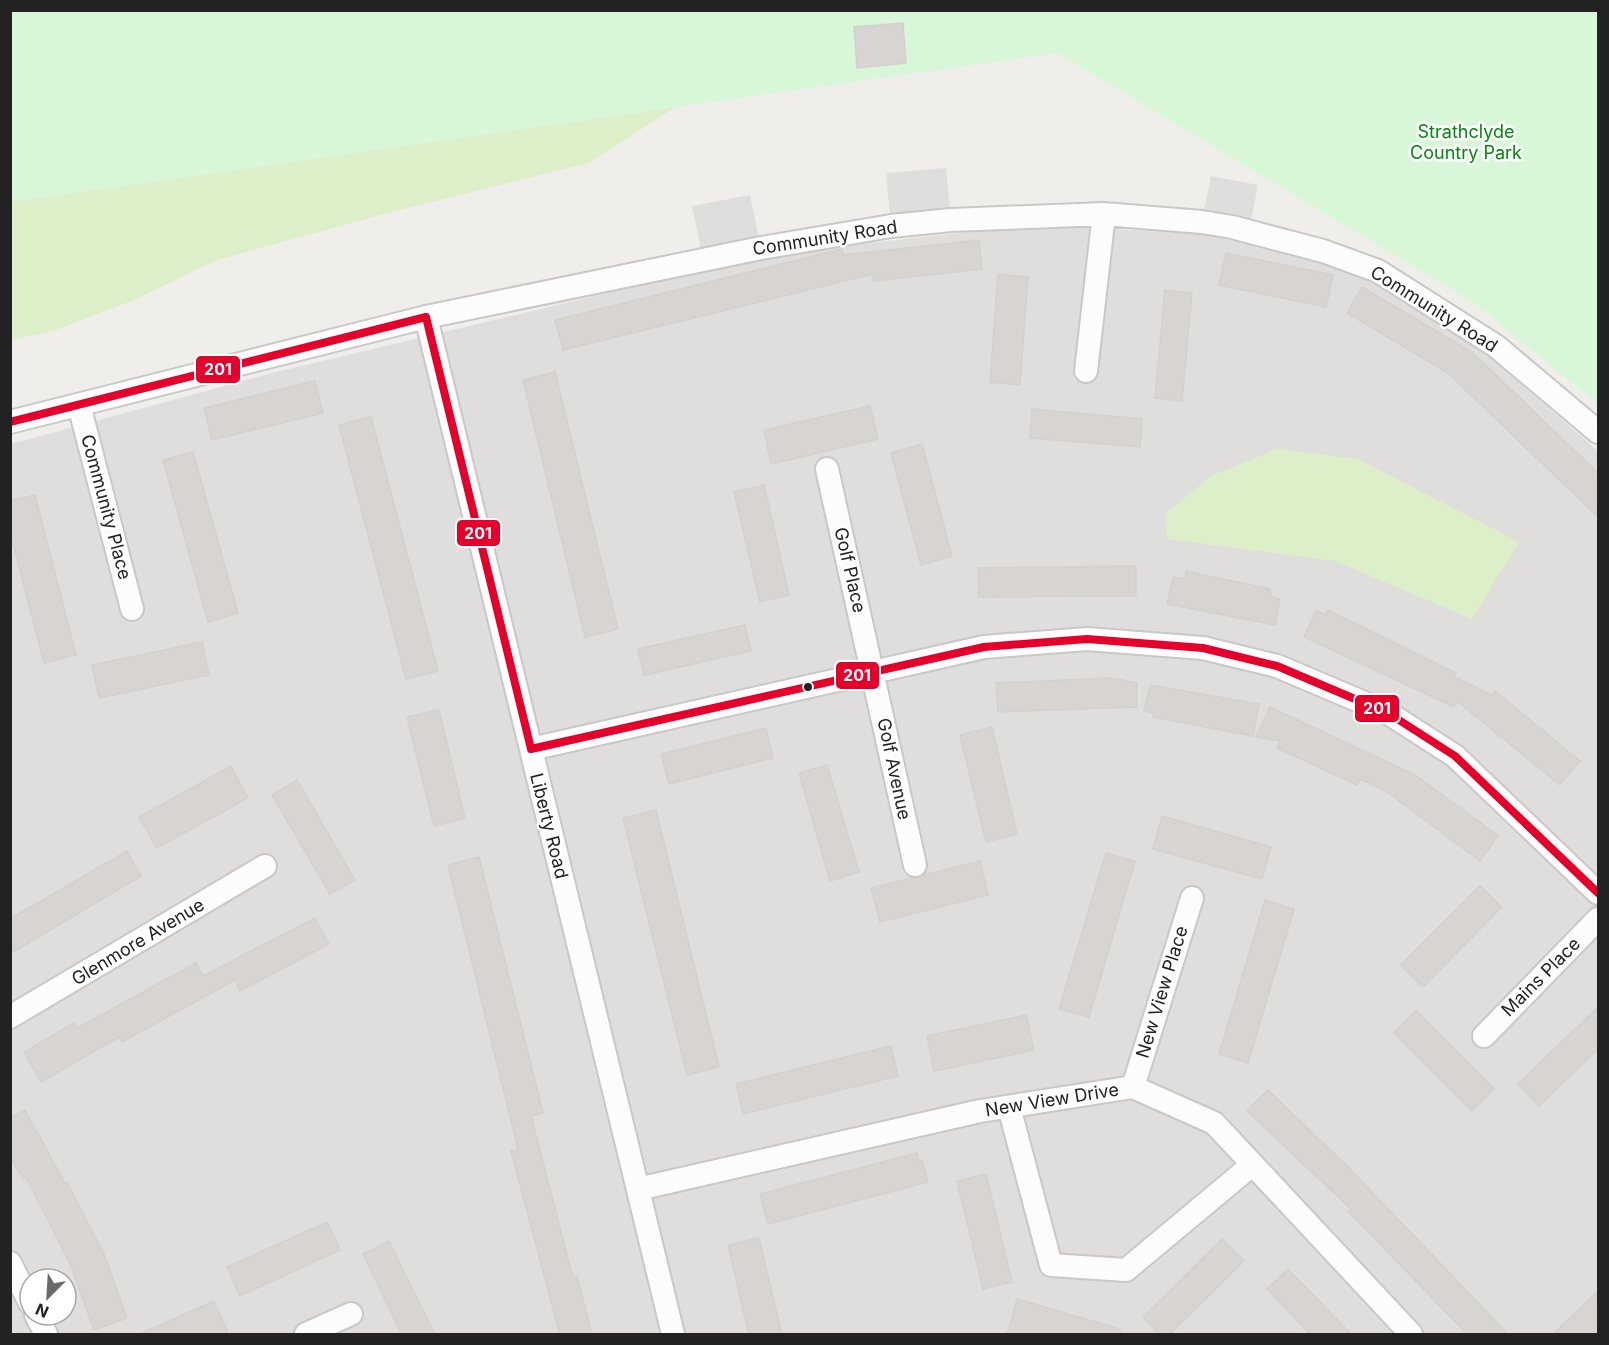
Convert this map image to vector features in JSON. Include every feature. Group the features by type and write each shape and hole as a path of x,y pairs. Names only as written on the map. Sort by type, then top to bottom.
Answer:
{"street":[{"name":"Community Road","path":"10,422 426,317 749,250 891,226 951,220 1104,214 1202,222 1232,227 1323,251 1378,271 1496,346 1599,432"},
{"path":"1086,371 1104,214"},
{"name":"Liberty Road","path":"426,317 673,1335"},
{"name":"Community Place","path":"79,405 132,609"},
{"name":"Golf Place","path":"827,469 873,672"},
{"path":"531,749 984,647 1088,639 1203,648 1277,666 1388,713 1455,756 1599,893"},
{"name":"Golf Avenue","path":"873,672 915,866"},
{"name":"Glenmore Avenue","path":"10,1017 265,867"},
{"name":"New View Place","path":"1133,1087 1192,898"},
{"name":"Mains Place","path":"1484,1036 1599,919"},
{"name":"New View Drive","path":"638,1189 1009,1107 1133,1087 1214,1124 1411,1335"},
{"path":"1009,1107 1051,1265 1126,1270 1252,1165"},
{"path":"10,1263 18,1279"},
{"path":"306,1335 351,1314"}],"shaded area":[{"path":"946,168 951,220 891,226 886,173"},
{"path":"1211,176 1258,185 1249,231 1202,222"},
{"path":"750,195 761,248 703,259 692,206"},
{"path":"1032,225 1204,234 1335,263 1448,321 1598,451 1598,1334 11,1334 11,444 272,373 771,254"},
{"path":"446,399 471,526 450,523 428,426"},
{"path":"459,453 484,466 513,584 497,610 492,595 458,601 447,543 480,536"},
{"path":"568,904 596,925 612,1004 598,1027 617,1104 585,1092 556,960 575,932"},
{"path":"660,1283 681,1334 644,1334 638,1312"}],"green space":[{"name":"Strathclyde Country Park","path":"10,11 1598,11 1598,404 1473,302 1058,53 11,202"},
{"path":"762,22 671,110 589,163 395,211 217,260 134,300 53,331 11,340 10,113"},
{"path":"1277,449 1358,459 1519,542 1472,619 1335,561 1167,539 1166,513 1211,476"}],"building":[{"path":"903,23 906,63 857,68 854,27"},
{"path":"979,240 982,269 874,281 873,274 563,350 555,320 842,249 843,255"},
{"path":"1226,253 1333,275 1326,307 1219,285"},
{"path":"998,274 1028,277 1020,385 990,382"},
{"path":"1362,287 1472,352 1599,474 1599,518 1448,373 1347,313"},
{"path":"1165,290 1192,293 1182,401 1155,398"},
{"path":"555,372 618,629 585,637 523,380"},
{"path":"315,381 323,413 212,440 204,408"},
{"path":"870,406 878,439 771,464 764,430"},
{"path":"1032,409 1142,419 1140,447 1030,438"},
{"path":"371,417 438,671 406,679 339,425"},
{"path":"922,444 952,556 921,565 891,453"},
{"path":"193,452 238,613 208,622 163,460"},
{"path":"764,485 789,595 760,602 734,492"},
{"path":"35,495 76,655 44,663 10,532 10,501"},
{"path":"1136,566 1136,596 979,597 978,568"},
{"path":"1186,571 1270,589 1271,597 1280,599 1275,625 1167,604 1173,577 1185,579"},
{"path":"1328,610 1456,673 1453,676 1492,695 1495,691 1580,761 1560,785 1457,701 1454,707 1304,637 1316,611 1326,615"},
{"path":"745,625 751,651 644,675 638,649"},
{"path":"202,642 209,675 99,698 92,665"},
{"path":"1112,678 1137,683 1137,707 998,712 996,683"},
{"path":"1150,685 1259,704 1253,736 1153,717 1154,713 1144,711"},
{"path":"1270,707 1415,775 1498,836 1480,861 1386,791 1360,779 1357,785 1277,748 1280,741 1256,737"},
{"path":"439,710 465,818 434,826 407,717"},
{"path":"992,727 1017,834 986,842 960,735"},
{"path":"766,728 773,758 669,784 661,754"},
{"path":"827,765 859,872 830,881 799,773"},
{"path":"231,766 248,798 157,848 139,817"},
{"path":"297,780 355,880 330,894 272,795"},
{"path":"656,810 719,1067 687,1075 623,818"},
{"path":"1162,816 1271,847 1262,879 1153,849"},
{"path":"127,851 141,876 10,954 10,919"},
{"path":"1106,853 1135,861 1089,1017 1059,1009"},
{"path":"479,857 543,1113 531,1116 573,1278 577,1276 592,1335 560,1335 511,1151 518,1149 448,865"},
{"path":"980,861 988,895 880,922 871,888"},
{"path":"1480,886 1502,907 1423,987 1401,965"},
{"path":"1265,900 1294,909 1248,1063 1219,1054"},
{"path":"315,918 329,944 240,991 235,980 122,1042 119,1037 41,1082 24,1052 74,1023 77,1028 196,963 203,976"},
{"path":"1599,1006 1599,1048 1539,1106 1518,1084"},
{"path":"1416,1010 1494,1089 1472,1111 1394,1033"},
{"path":"1026,1015 1034,1050 934,1071 927,1036"},
{"path":"891,1046 898,1076 743,1114 736,1084"},
{"path":"1268,1090 1348,1167 1509,1335 1468,1335 1348,1211 1351,1209 1247,1111"},
{"path":"25,1110 65,1183 67,1182 104,1254 127,1318 94,1330 78,1285 78,1267 71,1267 26,1177 23,1179 10,1157 10,1118"},
{"path":"917,1153 919,1161 922,1160 928,1182 768,1224 760,1194"},
{"path":"986,1174 1012,1282 983,1289 957,1181"},
{"path":"327,1222 340,1250 240,1296 227,1267"},
{"path":"759,1238 782,1335 749,1335 728,1245"},
{"path":"1222,1239 1244,1261 1169,1335 1160,1335 1143,1317"},
{"path":"389,1241 435,1335 402,1335 363,1254"},
{"path":"1288,1269 1352,1335 1311,1335 1267,1289"},
{"path":"1599,1290 1599,1335 1552,1335"},
{"path":"1017,1299 1120,1329 1120,1335 1007,1335"},
{"path":"214,1301 229,1335 138,1335"}],"transit line":[{"name":"201","path":"426,317 531,749"},
{"name":"201","path":"10,422 426,317"},
{"name":"201","path":"531,749 984,647 1087,639 1203,648 1277,666 1388,713 1455,756 1598,893"}]}
